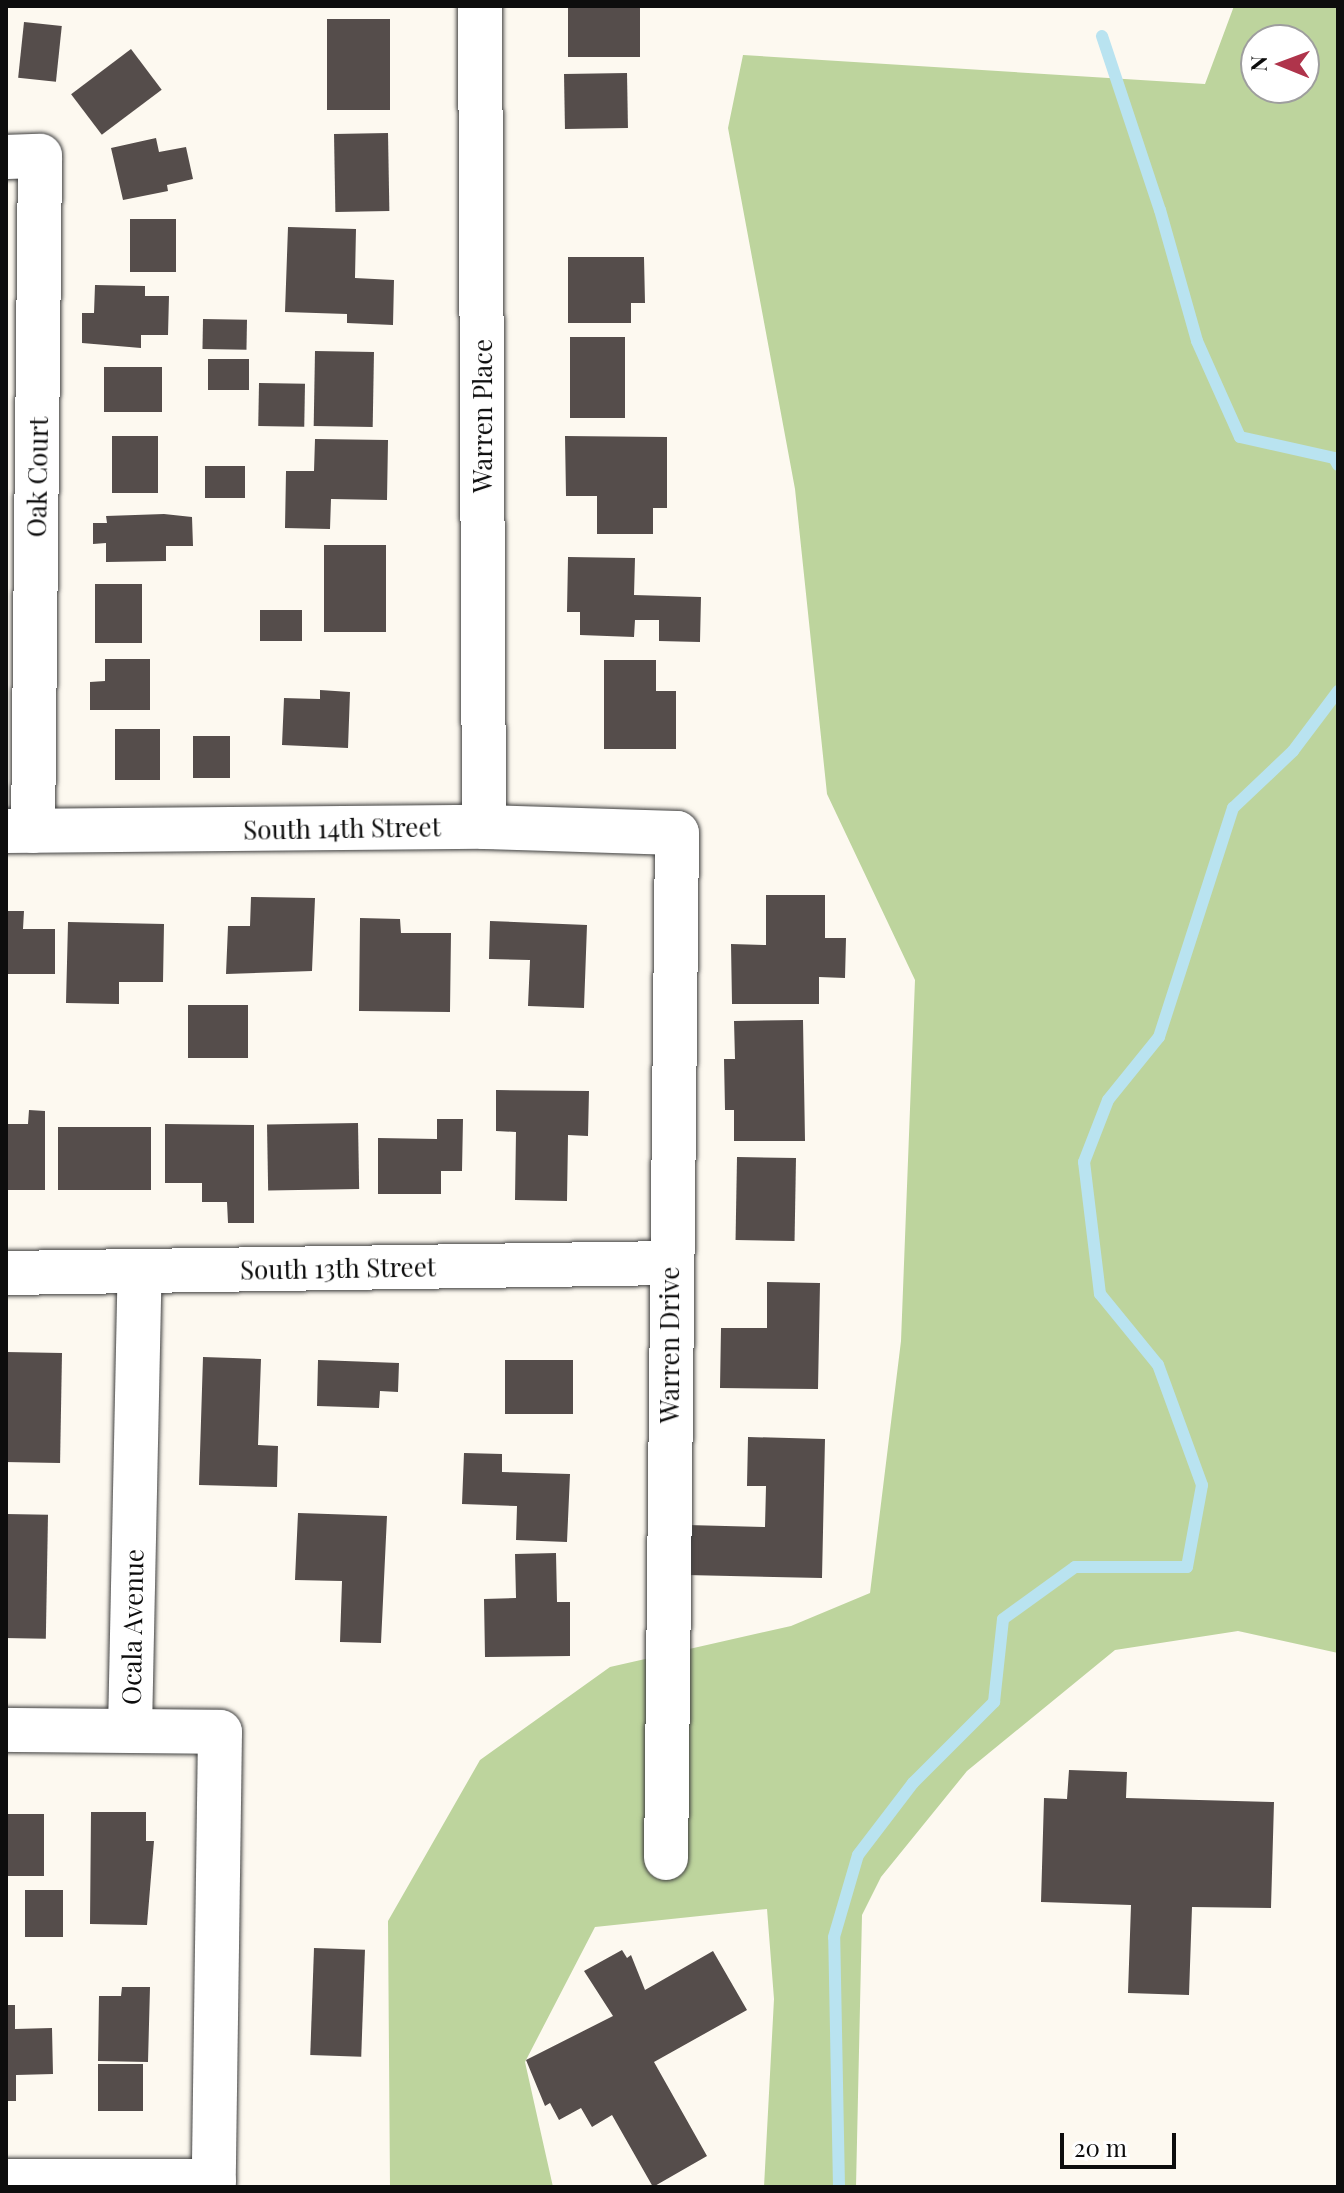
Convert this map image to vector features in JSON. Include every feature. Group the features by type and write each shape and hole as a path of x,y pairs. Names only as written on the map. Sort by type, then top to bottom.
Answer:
{"street":[{"name":"Warren Place","path":"480,6 484,827"},
{"name":"Oak Court","path":"6,157 40,156 19,831"},
{"name":"South 14th Street","path":"19,831 484,827 677,833"},
{"name":"Warren Drive","path":"666,1858 669,1263 677,833"},
{"name":"South 13th Street","path":"6,1273 669,1263"},
{"name":"Ocala Avenue","path":"6,2181 214,2181 220,1732 130,1730 140,1271"},
{"path":"6,1730 130,1730"}],"green space":[{"path":"1234,6 1338,6 1338,1653 1238,1631 1115,1650 967,1771 881,1877 862,1915 856,2187 764,2187 774,1999 767,1909 595,1927 525,2062 553,2187 390,2187 388,1921 480,1760 610,1667 791,1626 870,1593 901,1341 915,980 827,794 795,489 728,128 743,55 1205,84"}],"building":[{"path":"568,6 640,6 640,57 568,57"},
{"path":"327,19 390,19 390,110 327,110"},
{"path":"24,22 62,26 56,82 18,78"},
{"path":"131,49 162,90 102,135 71,94"},
{"path":"627,73 628,128 565,129 564,74"},
{"path":"388,133 389,211 335,212 334,134"},
{"path":"156,138 159,152 186,147 193,179 167,185 168,191 123,200 111,148"},
{"path":"130,219 176,219 176,272 130,272"},
{"path":"288,227 356,229 355,278 394,280 393,325 347,323 347,314 285,312"},
{"path":"568,257 644,257 645,303 631,303 631,323 568,323"},
{"path":"95,285 145,286 145,296 169,296 168,335 141,335 141,348 82,343 82,313 94,313"},
{"path":"203,319 247,320 246,350 202,349"},
{"path":"570,337 625,337 625,418 570,418"},
{"path":"315,351 374,352 373,427 314,426"},
{"path":"208,359 249,359 249,390 208,390"},
{"path":"104,367 162,367 162,412 104,412"},
{"path":"259,383 305,384 304,427 258,426"},
{"path":"112,436 158,436 158,493 112,493"},
{"path":"565,436 667,437 667,508 653,508 653,534 597,534 597,496 566,496"},
{"path":"315,439 388,440 387,500 331,499 330,529 285,528 286,471 314,471"},
{"path":"205,466 245,466 245,498 205,498"},
{"path":"164,514 192,517 193,546 166,546 166,561 106,562 106,543 93,544 93,523 107,523 106,516"},
{"path":"324,545 386,545 386,632 324,632"},
{"path":"568,557 635,558 634,595 701,597 700,642 659,641 659,620 635,620 634,637 580,635 580,612 567,612"},
{"path":"95,584 142,584 142,643 95,643"},
{"path":"260,610 302,610 302,641 260,641"},
{"path":"105,659 150,659 150,710 90,710 90,682 105,681"},
{"path":"604,660 656,660 656,691 676,691 676,749 604,749"},
{"path":"320,690 350,692 348,748 282,745 284,698 320,699"},
{"path":"115,729 160,729 160,780 115,780"},
{"path":"193,736 230,736 230,778 193,778"},
{"path":"766,895 825,895 825,938 846,938 845,978 819,977 819,1004 732,1004 731,944 766,945"},
{"path":"251,897 315,898 312,971 226,974 228,926 250,926"},
{"path":"6,911 24,911 23,929 55,929 55,974 6,974"},
{"path":"360,918 400,919 401,933 451,933 450,1012 359,1011"},
{"path":"490,921 587,925 584,1008 528,1006 530,960 489,959"},
{"path":"68,922 164,924 163,982 119,982 119,1004 66,1003"},
{"path":"188,1005 248,1005 248,1058 188,1058"},
{"path":"803,1020 805,1141 734,1141 734,1110 725,1110 724,1059 735,1059 734,1021"},
{"path":"496,1090 589,1091 588,1136 568,1135 567,1201 515,1200 516,1132 496,1131"},
{"path":"29,1110 45,1111 45,1190 6,1190 6,1124 28,1124"},
{"path":"437,1119 463,1119 462,1171 441,1171 441,1194 378,1194 378,1138 437,1139"},
{"path":"358,1123 359,1189 268,1191 267,1125"},
{"path":"165,1124 254,1125 254,1223 228,1223 227,1202 202,1202 202,1183 165,1183"},
{"path":"58,1127 151,1127 151,1190 58,1190"},
{"path":"737,1157 796,1158 795,1241 736,1240"},
{"path":"767,1282 820,1283 818,1389 720,1388 721,1328 767,1328"},
{"path":"6,1352 62,1353 60,1463 6,1462"},
{"path":"203,1357 261,1359 258,1445 278,1446 277,1487 199,1485"},
{"path":"318,1360 399,1363 398,1392 380,1391 379,1408 317,1406"},
{"path":"505,1360 573,1360 573,1414 505,1414"},
{"path":"748,1437 825,1439 822,1578 686,1575 687,1525 765,1527 766,1486 747,1486"},
{"path":"464,1453 502,1454 502,1472 570,1474 567,1542 516,1540 517,1506 462,1504"},
{"path":"298,1513 387,1516 381,1643 340,1642 342,1581 295,1580"},
{"path":"6,1514 48,1515 46,1639 6,1638"},
{"path":"556,1553 557,1602 570,1602 570,1656 485,1657 484,1599 516,1598 515,1554"},
{"path":"1069,1770 1127,1772 1126,1798 1274,1802 1271,1908 1192,1907 1189,1995 1128,1993 1131,1905 1041,1902 1044,1798 1067,1799"},
{"path":"91,1812 146,1812 146,1841 154,1841 147,1925 90,1924"},
{"path":"6,1814 44,1814 44,1876 6,1876"},
{"path":"25,1890 63,1890 63,1937 25,1937"},
{"path":"314,1948 365,1950 361,2057 310,2055"},
{"path":"622,1950 627,1958 631,1955 645,1990 713,1951 747,2010 654,2062 707,2156 653,2187 612,2115 592,2127 581,2108 559,2120 550,2103 545,2106 526,2060 613,2016 584,1971"},
{"path":"122,1987 150,1987 148,2062 98,2061 99,1996 121,1996"},
{"path":"6,2005 15,2005 15,2029 52,2028 53,2074 16,2075 16,2101 6,2101"},
{"path":"98,2064 143,2064 143,2111 98,2111"}],"waterway":[{"path":"1102,36 1160,210 1197,341 1240,437 1334,458 1338,465"},
{"path":"839,2187 834,1937 858,1855 913,1783 994,1702 1003,1619 1075,1567 1187,1567 1202,1485 1158,1365 1100,1294 1084,1162 1108,1100 1159,1037 1233,808 1293,751 1338,691"}]}
